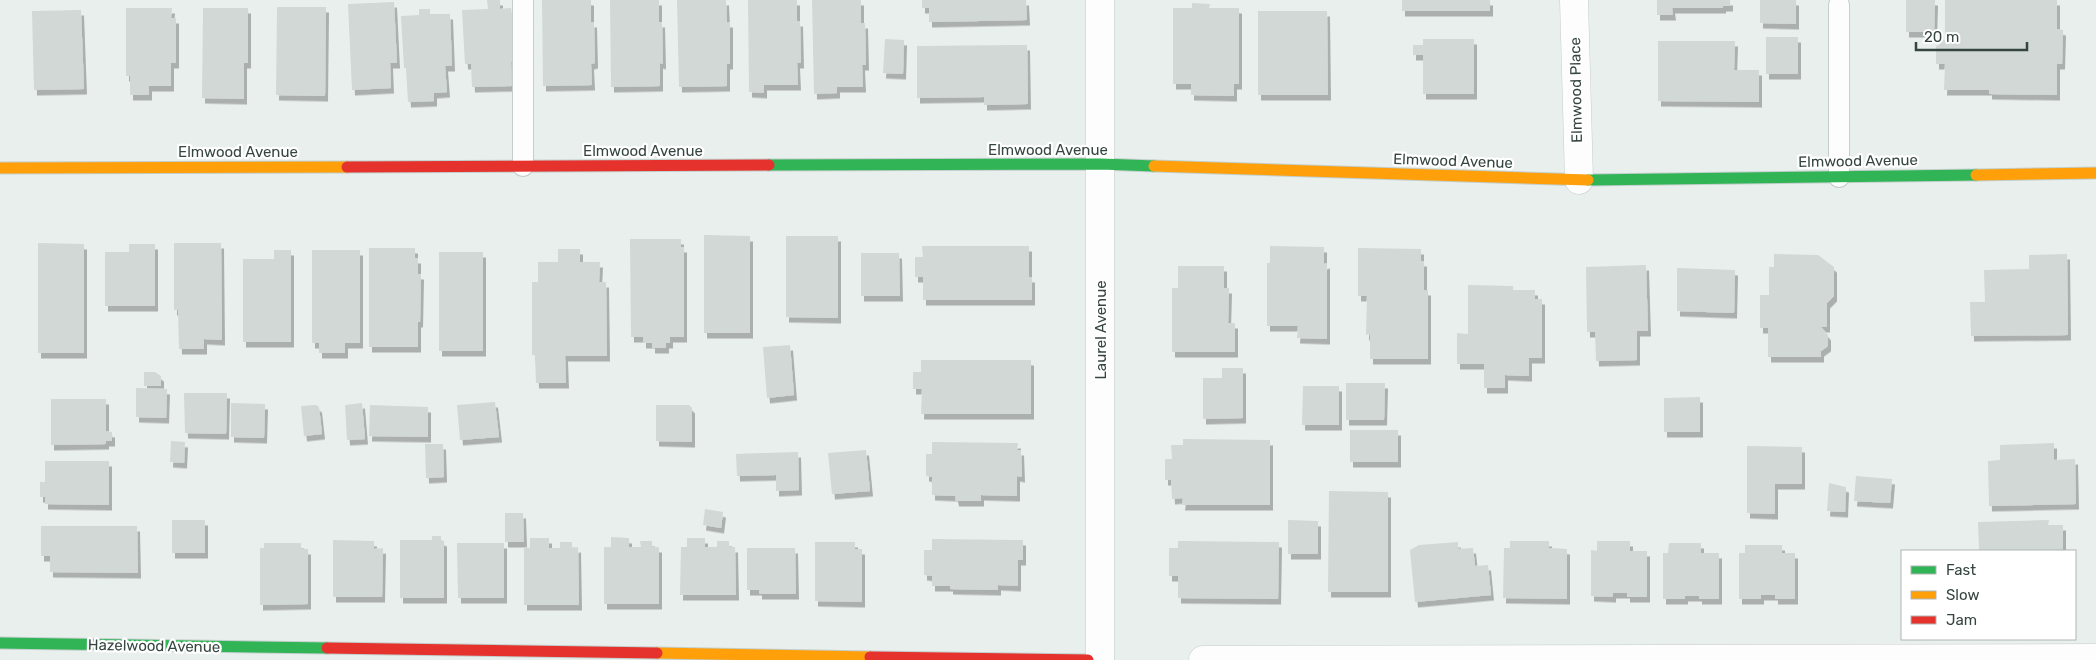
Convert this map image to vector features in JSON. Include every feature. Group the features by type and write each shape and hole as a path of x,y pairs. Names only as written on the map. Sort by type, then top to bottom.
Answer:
{"street":[{"name":"Laurel Avenue","path":"1100,0 1100,660"},
{"name":"Elmwood Place","path":"1574,0 1579,180"},
{"name":"Elmwood Avenue","path":"0,168 1101,164 1579,180 2096,173"},
{"name":"Hazelwood Avenue","path":"0,644 1088,660"},
{"path":"1203,660 2096,658"}],"lane":[{"path":"523,0 523,166"},
{"path":"1838,4 1839,176"}],"building":[{"path":"487,0 500,0 500,9 511,8 512,15 516,15 518,62 511,62 512,86 472,87 471,64 465,64 462,10 488,9"},
{"path":"542,0 591,0 591,22 594,22 595,63 591,64 592,85 543,86"},
{"path":"610,0 659,0 659,22 662,22 663,64 660,63 660,86 611,87"},
{"path":"677,0 726,0 727,22 730,22 730,64 727,64 727,86 679,87"},
{"path":"748,0 797,0 797,21 800,21 801,63 797,63 798,85 764,85 764,93 749,92"},
{"path":"812,0 861,0 861,23 865,23 866,65 862,65 863,87 837,87 837,93 814,94"},
{"path":"922,0 1026,0 1027,20 929,22 929,8 922,8"},
{"path":"1402,0 1490,0 1490,11 1402,11"},
{"path":"1657,0 1730,0 1730,6 1723,6 1723,8 1672,8 1673,15 1657,15"},
{"path":"1760,0 1796,0 1796,24 1760,23"},
{"path":"1906,0 1935,0 1934,32 1906,32"},
{"path":"1945,0 2057,0 2057,29 2063,30 2062,64 2057,64 2057,95 1989,94 1989,90 1944,90 1945,64 1936,64 1936,46 1939,45 1939,40 1945,40"},
{"path":"394,2 397,63 390,63 391,88 352,90 348,4"},
{"path":"1192,3 1210,4 1209,8 1239,8 1239,84 1234,84 1234,96 1191,95 1191,84 1173,84 1173,8 1192,8"},
{"path":"277,7 326,7 325,96 276,95"},
{"path":"126,8 172,8 171,18 176,18 176,63 171,63 171,86 149,86 149,95 130,95 130,76 126,76"},
{"path":"203,8 248,8 248,63 244,63 244,99 202,98"},
{"path":"419,9 430,9 430,14 450,14 452,66 445,66 447,92 434,93 434,101 408,102 401,16 419,15"},
{"path":"81,10 84,89 34,90 32,11"},
{"path":"1258,11 1327,11 1328,95 1258,95"},
{"path":"1766,37 1798,37 1798,74 1766,74"},
{"path":"885,39 904,40 903,74 883,73"},
{"path":"1423,39 1474,39 1474,94 1423,94 1423,55 1413,55 1413,45 1423,45"},
{"path":"1658,41 1735,41 1734,70 1759,70 1759,102 1658,101"},
{"path":"1027,45 1028,104 984,105 984,97 917,98 917,46"},
{"path":"704,235 750,236 750,333 704,333"},
{"path":"786,236 838,236 838,318 786,317"},
{"path":"630,239 681,239 681,247 684,247 684,337 670,337 670,343 666,343 666,348 652,348 652,343 643,343 643,337 631,337"},
{"path":"38,243 84,244 84,353 38,353"},
{"path":"174,243 221,243 222,340 204,339 204,349 179,349 178,310 174,310"},
{"path":"129,244 155,244 155,306 105,306 105,252 129,252"},
{"path":"922,246 1029,246 1029,277 1032,277 1032,300 923,300 923,277 915,277 915,257 923,257"},
{"path":"1270,246 1324,247 1324,264 1327,263 1327,339 1297,338 1298,326 1267,326 1267,263 1270,263"},
{"path":"369,248 415,248 415,258 418,258 418,274 421,274 418,347 369,347"},
{"path":"1358,248 1421,249 1421,261 1424,261 1424,290 1428,290 1428,359 1370,359 1370,334 1366,335 1367,296 1358,296"},
{"path":"558,249 580,249 580,262 600,262 599,282 606,282 607,356 565,356 566,383 536,383 535,355 532,355 532,282 538,282 538,262 558,262"},
{"path":"274,250 291,250 291,342 243,342 243,259 274,259"},
{"path":"312,250 360,250 360,343 345,343 345,353 319,353 319,343 312,343"},
{"path":"439,252 483,252 483,351 439,351"},
{"path":"861,253 899,253 900,296 861,296"},
{"path":"1774,254 1818,255 1834,267 1834,296 1827,303 1827,327 1821,327 1828,335 1828,346 1821,351 1821,357 1768,357 1768,328 1760,328 1760,295 1769,295 1769,267 1774,267"},
{"path":"2067,254 2068,335 1971,336 1970,302 1985,302 1984,270 2029,269 2029,255"},
{"path":"1646,265 1648,331 1637,331 1637,360 1596,361 1595,332 1587,332 1586,267"},
{"path":"1178,266 1224,266 1224,288 1229,288 1228,323 1235,323 1235,352 1172,352 1172,288 1178,288"},
{"path":"1677,268 1735,270 1734,313 1677,311"},
{"path":"1468,285 1513,286 1513,290 1535,290 1535,299 1542,299 1542,358 1529,358 1529,376 1505,375 1505,388 1484,388 1484,364 1457,364 1457,333 1468,334"},
{"path":"790,345 794,395 767,398 763,347"},
{"path":"921,360 1031,360 1031,414 921,414 922,389 913,389 913,372 921,372"},
{"path":"1222,368 1243,368 1243,418 1203,419 1203,378 1222,378"},
{"path":"144,372 155,372 161,376 161,386 144,386"},
{"path":"1346,383 1385,383 1384,420 1346,420"},
{"path":"1303,386 1339,386 1339,425 1302,425"},
{"path":"136,388 167,389 166,418 136,417"},
{"path":"184,393 227,393 226,434 185,433"},
{"path":"1700,397 1700,432 1664,432 1664,398"},
{"path":"51,399 106,399 106,431 112,432 112,441 106,441 106,444 51,445"},
{"path":"495,402 499,437 460,440 457,405"},
{"path":"231,403 265,404 264,438 231,437"},
{"path":"362,403 365,439 347,440 345,405"},
{"path":"316,405 319,407 322,434 304,436 301,406"},
{"path":"370,405 428,407 428,437 369,436"},
{"path":"656,405 689,405 692,408 692,442 656,441"},
{"path":"1350,430 1398,430 1398,462 1350,462"},
{"path":"1183,439 1270,440 1270,505 1182,505 1183,498 1172,499 1171,480 1165,480 1165,459 1172,459 1171,445 1183,445"},
{"path":"171,441 185,442 184,463 170,462"},
{"path":"932,442 1018,443 1017,450 1021,450 1022,477 1017,476 1017,496 981,495 981,501 956,501 955,496 932,495 932,477 926,476 926,454 932,454"},
{"path":"2054,443 2054,460 2075,459 2076,504 1989,506 1988,461 2000,460 2000,445"},
{"path":"425,444 443,444 444,477 426,478"},
{"path":"1747,446 1802,447 1802,484 1775,484 1775,514 1747,513"},
{"path":"866,450 870,491 832,494 828,453"},
{"path":"798,452 799,490 776,491 776,475 737,476 736,454"},
{"path":"45,461 109,461 109,505 45,504 45,497 40,497 40,482 45,482"},
{"path":"1856,476 1892,479 1890,503 1854,501"},
{"path":"1829,483 1846,487 1845,512 1827,511"},
{"path":"1329,491 1388,492 1388,592 1328,592"},
{"path":"705,509 723,512 721,528 703,525"},
{"path":"505,513 523,513 524,542 505,542"},
{"path":"172,520 205,520 205,553 172,553"},
{"path":"1288,520 1318,521 1318,554 1288,554"},
{"path":"2049,520 2048,525 2063,525 2063,550 1979,550 1978,522"},
{"path":"41,526 137,526 138,573 50,572 50,556 41,556"},
{"path":"432,536 441,536 441,540 444,541 444,598 400,598 400,540 432,540"},
{"path":"611,537 629,538 629,547 641,547 640,541 652,541 652,547 659,547 659,604 604,604 604,547 611,547"},
{"path":"530,538 549,538 549,548 560,548 560,542 572,542 572,548 578,547 579,605 524,605 524,547 530,548"},
{"path":"687,538 705,538 705,547 717,547 717,541 729,541 729,547 735,547 736,595 680,595 681,547 687,547"},
{"path":"932,539 1023,540 1023,560 1018,560 1018,586 998,585 998,590 950,589 950,586 932,586 932,576 924,575 924,550 932,550"},
{"path":"333,540 374,541 374,549 383,548 382,597 333,597"},
{"path":"1178,541 1279,542 1278,599 1178,598 1178,576 1169,576 1169,548 1178,548"},
{"path":"1510,541 1549,541 1549,548 1567,549 1567,599 1503,598 1504,548 1510,548"},
{"path":"1597,541 1630,541 1630,551 1647,551 1647,597 1627,597 1627,593 1613,593 1613,597 1591,596 1591,550 1597,551"},
{"path":"815,542 855,542 855,549 862,549 862,602 815,601"},
{"path":"1458,542 1458,549 1473,548 1475,566 1488,565 1491,595 1415,602 1410,550 1419,545"},
{"path":"264,543 301,543 301,549 308,549 308,604 260,605 260,548 264,548"},
{"path":"457,543 504,543 504,598 458,598"},
{"path":"1669,543 1701,543 1701,553 1719,553 1719,599 1699,599 1699,596 1685,596 1685,599 1663,599 1663,553 1668,553"},
{"path":"1745,545 1782,545 1782,553 1795,553 1795,599 1775,599 1775,595 1761,595 1761,599 1739,599 1739,553 1745,553"},
{"path":"747,548 795,548 796,594 759,594 759,590 747,590"}],"traffic: fast":[{"path":"769,165 1101,164 1154,166"},
{"path":"1588,180 1976,175"},
{"path":"0,643 327,648"}],"traffic: slow":[{"path":"1154,166 1588,180"},
{"path":"0,168 347,167"},
{"path":"1976,175 2096,173"},
{"path":"657,653 870,657"}],"traffic: jam":[{"path":"347,167 769,165"},
{"path":"327,648 657,653"},
{"path":"870,657 1088,660"}]}
